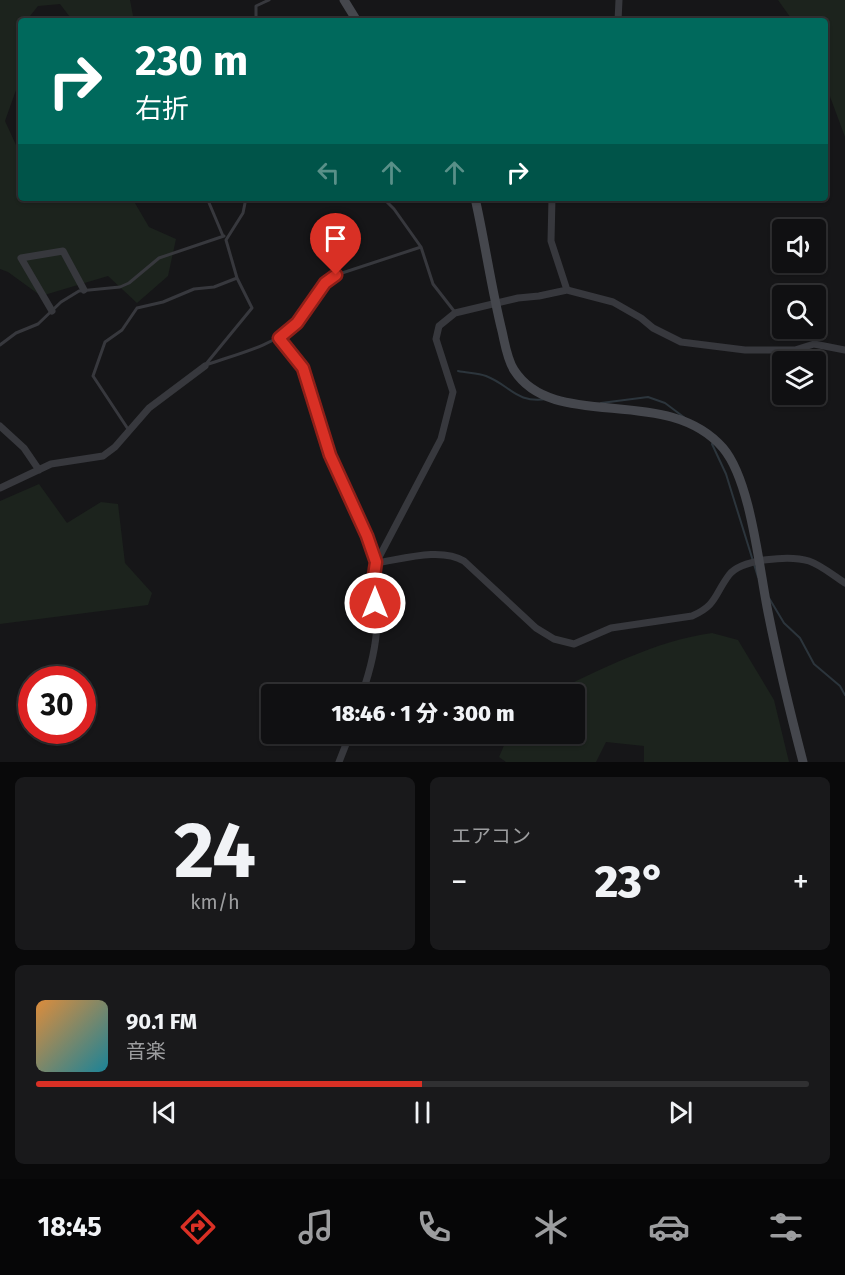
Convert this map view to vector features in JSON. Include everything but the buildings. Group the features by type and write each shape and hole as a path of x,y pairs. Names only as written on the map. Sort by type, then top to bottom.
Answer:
{"street":[{"path":"344,0 355,18"},
{"path":"618,18 619,0"},
{"path":"476,201 495,303 513,369 538,392 555,400 668,414 688,421 719,444 735,466 742,482 803,762"},
{"path":"552,201 551,241 567,290"},
{"path":"52,311 21,258 63,251 84,290"},
{"path":"365,684 374,652 377,622 373,583 376,562 441,440 453,392 436,339 439,326 455,313 567,290 614,302 641,318 652,328 681,342 745,350 795,350 814,344 845,350"},
{"path":"279,338 303,368 330,455 367,536 376,562"},
{"path":"0,488 51,465 103,456 115,447 149,408 205,366"},
{"path":"0,426 24,448 39,470"},
{"path":"376,562 440,553 454,555 464,561 536,628 554,639 574,644 611,628 692,616 717,598 729,575 738,567 758,561 795,557 812,562 845,583"},
{"path":"339,762 346,744"}],"lane":[{"path":"256,18 256,6 269,0"},
{"path":"205,366 252,308 237,278 225,238 208,201"},
{"path":"0,345 16,333 38,324 61,302 84,290 120,287 129,283 159,258 225,238 243,213 245,201"},
{"path":"386,201 421,247 433,284 455,313"},
{"path":"205,366 279,338 297,323 325,283 336,275 421,247"},
{"path":"129,430 93,376 105,342 122,330 137,308 163,302 194,289 214,287 237,278"}],"shaded area":[{"path":"0,0 130,0 133,18 71,18 60,4 38,6 28,18 18,18 18,84 5,121 18,149 18,201 134,201 149,227 176,239 168,276 137,303 108,276 41,296 8,272 0,269"},
{"path":"778,0 845,0 845,137 828,91 828,18 791,18"},
{"path":"39,484 67,523 101,502 118,504 125,563 152,593 148,605 0,624 0,501"},
{"path":"712,633 738,640 774,700 789,762 644,762 644,746 606,742 596,762 506,762 499,757 505,744 585,744 585,684 569,684 649,649"}],"waterway":[{"path":"458,371 486,376 528,399 547,399"},
{"path":"601,403 648,397 665,403 685,418"},
{"path":"712,444 726,474 758,577"},
{"path":"769,598 784,623 800,638 814,664 840,686 845,695"}],"route":[{"path":"336,275 325,283 297,323 279,338 303,368 330,455 367,536 376,562 373,583 375,603"}]}
